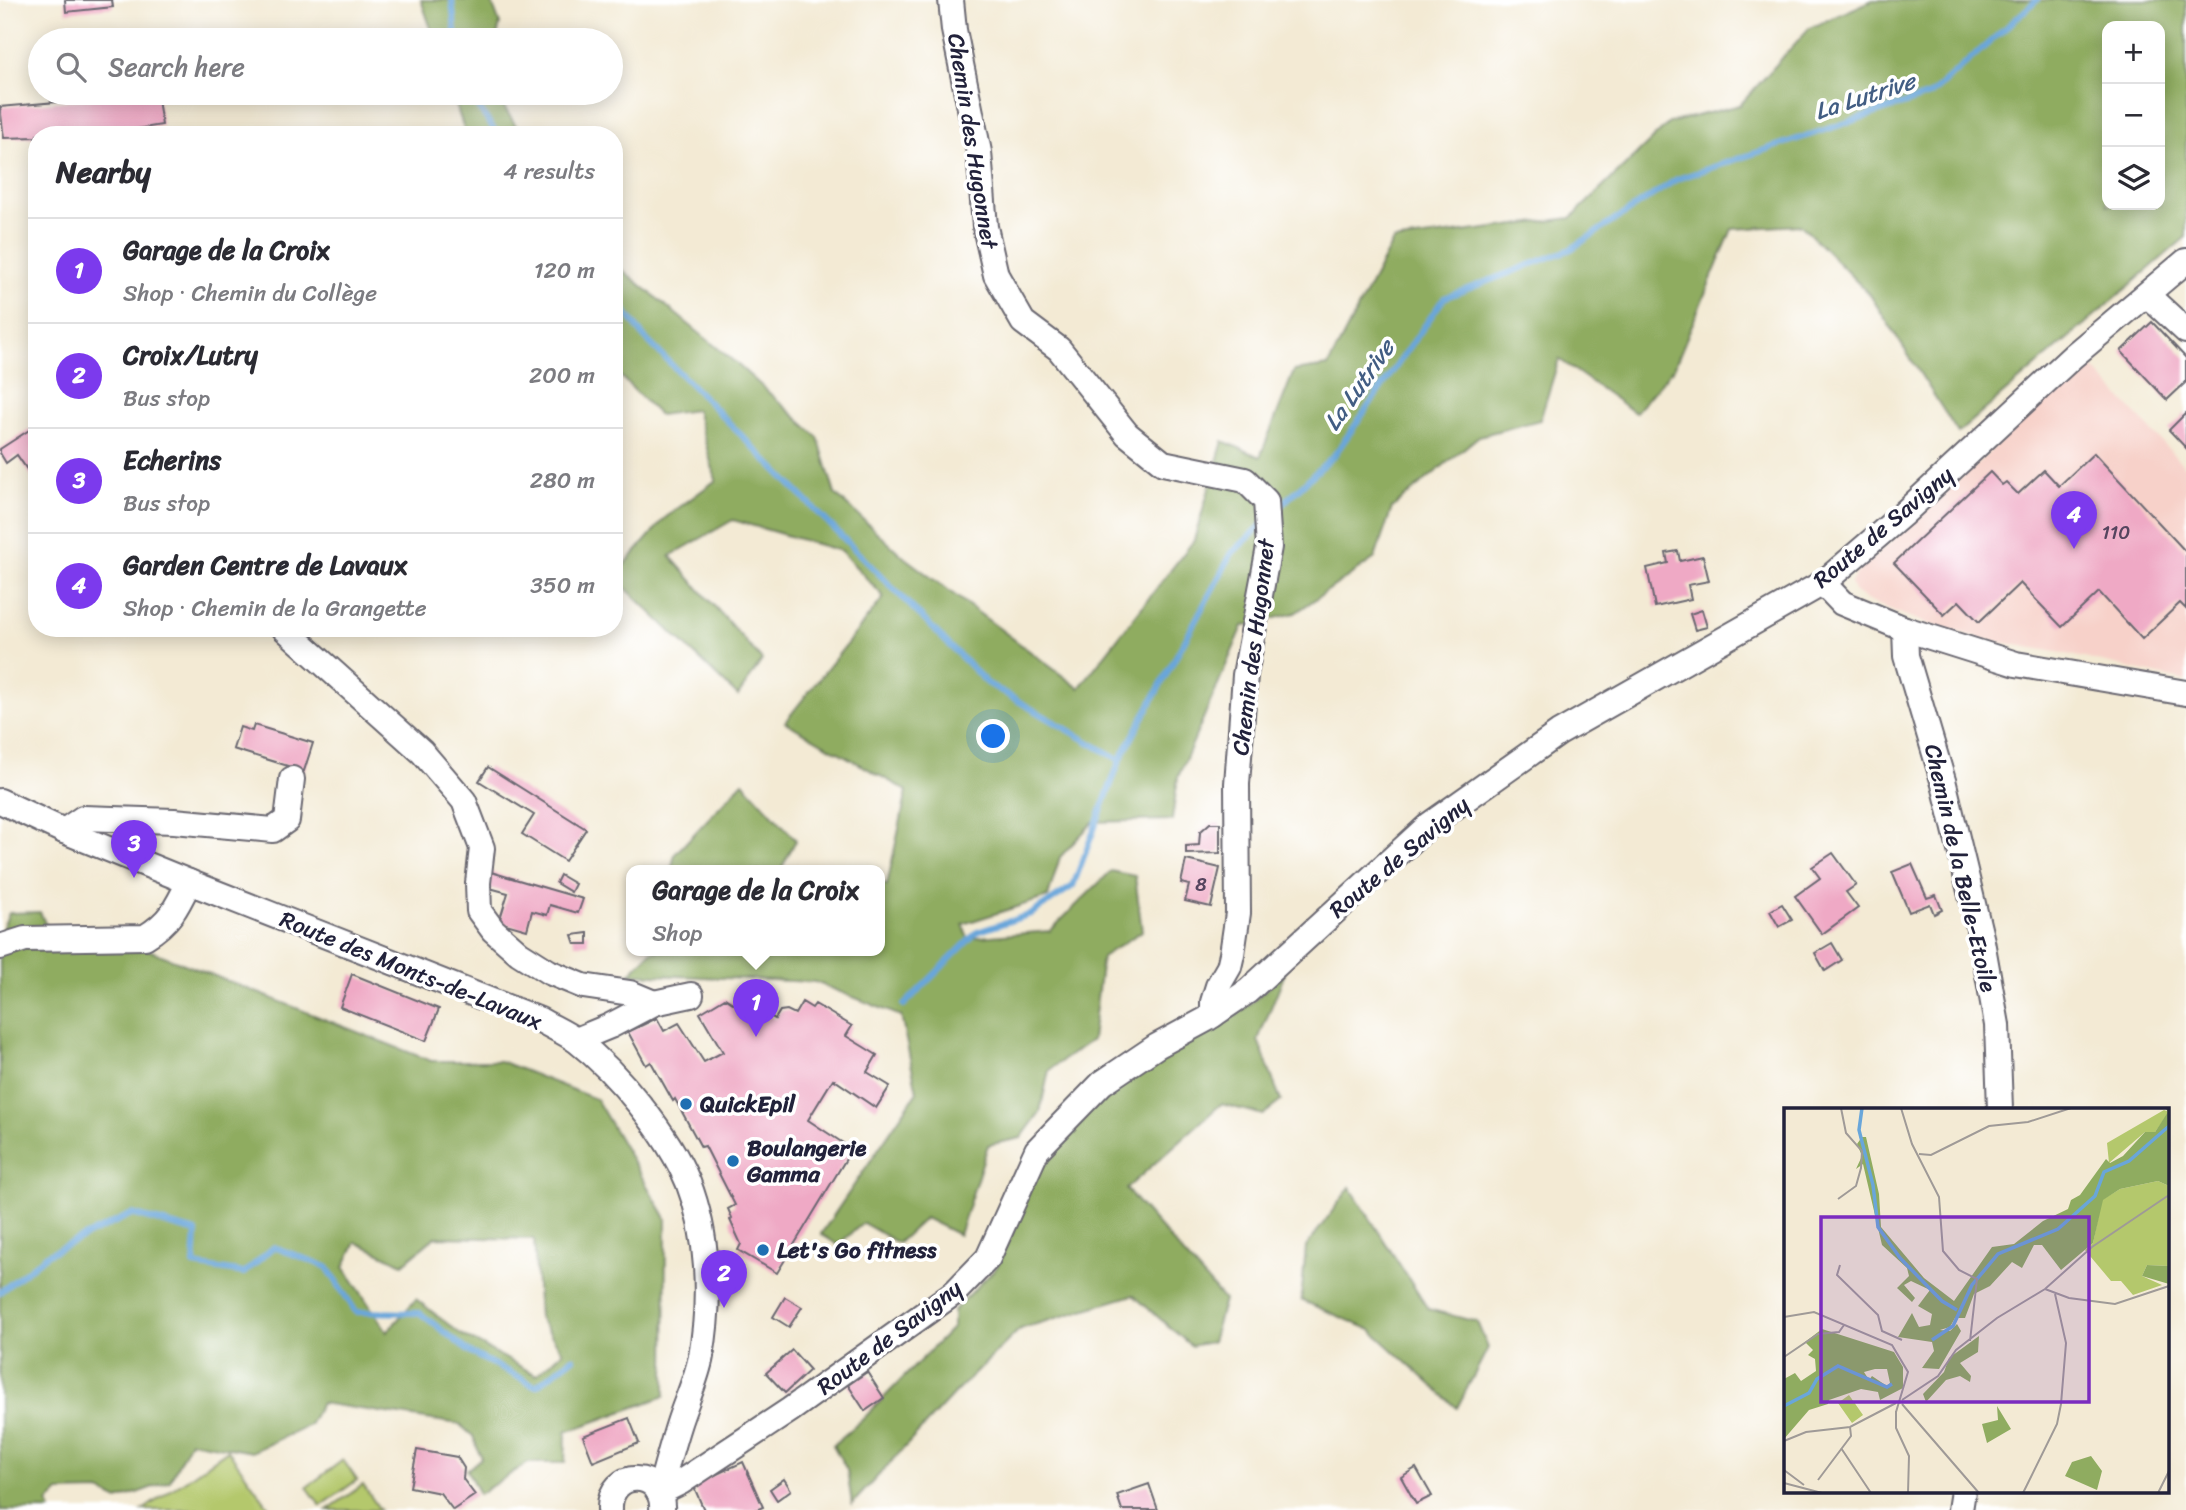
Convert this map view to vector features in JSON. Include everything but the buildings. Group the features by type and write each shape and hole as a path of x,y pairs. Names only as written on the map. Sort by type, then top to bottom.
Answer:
{"street":[{"name":"Chemin des Hugonnet","path":"951,0 954,30 979,152 985,227 996,275 1023,322 1059,349 1127,434 1163,463 1245,480 1266,501 1269,547 1244,687 1237,784 1236,926 1233,954 1218,986 1213,1002 1213,1015"},
{"name":"Route de Savigny","path":"661,1502 681,1482 790,1410 955,1292 988,1258 1037,1150 1102,1083 1248,991 1429,825 1559,733 1823,583 1902,515 2073,356 2186,261"},
{"path":"2147,295 2186,331"},
{"path":"1823,583 1842,603 1905,629 2017,664 2186,693"},
{"name":"Chemin de la Belle-Etoile","path":"1905,629 1906,656 1944,783 1982,941 1997,1025 2000,1108"},
{"path":"294,637 422,752 464,801 482,848 478,883 479,911 494,930 519,953 549,972 583,986 630,993 654,1003"},
{"path":"64,831 83,818 174,821 273,830 287,820 292,779"},
{"name":"Route des Monts-de-Lavaux","path":"0,802 189,882 540,1020 576,1040 627,1089 659,1131 688,1182 699,1224 705,1265 707,1303 700,1360 677,1427 661,1502"},
{"path":"0,947 25,939 145,937 161,927 174,912 189,882"},
{"path":"576,1040 654,1003 691,995"},
{"name":"Route des Monts-de-Lavaux","path":"610,1510 616,1487 623,1482 638,1479 677,1427"},
{"path":"638,1479 654,1486 661,1502"},
{"path":"1960,1510 1963,1492"}],"shaded area":[{"path":"2088,357 2095,370 2186,468 2186,681 1990,640 1928,624 1868,601 1854,591 1851,583 1855,575 1976,465"}],"green space":[{"path":"421,0 491,0 500,24 499,28 431,28"},
{"path":"1873,0 2186,0 2186,237 1958,433 1870,295 1801,225 1732,229 1674,368 1635,413 1559,359 1540,420 1479,436 1392,508 1375,558 1295,613 1243,626 1178,777 1172,820 1093,822 1060,857 1048,897 963,924 968,938 1050,931 1111,871 1135,876 1142,931 1102,957 1092,1040 1049,1070 1040,1112 1021,1138 988,1145 959,1235 925,1218 898,1243 863,1223 838,1245 821,1234 917,1092 901,1016 815,982 629,974 647,956 885,956 885,884 887,885 907,791 785,722 884,597 841,551 733,520 670,556 762,660 738,696 623,586 623,567 665,518 716,480 696,410 659,415 623,379 623,270 737,364 818,437 835,494 905,558 1079,688 1194,540 1223,441 1260,457 1294,371 1328,366 1393,241 1571,218 1669,123 1740,105 1809,28"},
{"path":"456,105 503,105 516,126 463,126"},
{"path":"743,782 796,840 783,865 672,865 675,854"},
{"path":"40,912 54,943 131,943 431,1061 500,1061 596,1099 666,1218 665,1396 566,1432 565,1463 528,1463 479,1494 467,1470 481,1458 473,1436 459,1424 321,1403 309,1425 252,1452 190,1441 170,1481 118,1500 100,1491 59,1492 48,1503 51,1510 0,1510 0,934 9,913","holes":["435,1237 534,1239 539,1318 563,1352 536,1375 462,1335 416,1299 387,1332 344,1267 356,1242 403,1264"]},
{"path":"1285,973 1258,1040 1281,1101 1263,1115 1221,1104 1126,1189 1224,1300 1212,1342 1191,1346 1133,1295 1020,1329 955,1393 852,1504 847,1470 833,1445 863,1419 953,1327 953,1311 997,1267 1045,1152 1123,1078 1236,1016"},
{"path":"1350,1187 1428,1309 1477,1322 1488,1348 1457,1408 1371,1330 1301,1300 1306,1247"},
{"path":"228,1450 271,1510 143,1510"},
{"path":"343,1460 357,1480 321,1506 307,1487"},
{"path":"363,1485 380,1510 327,1510"}],"waterway":[{"path":"452,0 455,28"},
{"name":"La Lutrive","path":"1274,512 1335,454 1444,298 1571,249 1677,179 1930,95 2037,0"},
{"path":"477,105 492,126"},
{"path":"623,308 644,337 987,683 1120,760"},
{"name":"La Lutrive","path":"904,1005 977,932 1031,914 1073,886 1120,760 1232,553 1262,525"},
{"name":"La Lutrive","path":"0,1292 48,1254 132,1214 196,1232 194,1265 244,1273 274,1247 327,1267 356,1312 420,1313 471,1353 536,1386 573,1358"}],"place":[{"name":"Garden Centre de Lavaux","path":"2074,549"},
{"name":"Echerins","path":"134,878"},
{"name":"Garage de la Croix","path":"756,1037"},
{"name":"QuickEpil","path":"686,1104"},
{"name":"Boulangerie Gamma","path":"733,1161"},
{"name":"Let's Go fitness","path":"763,1250"},
{"name":"Croix/Lutry","path":"724,1308"}]}
